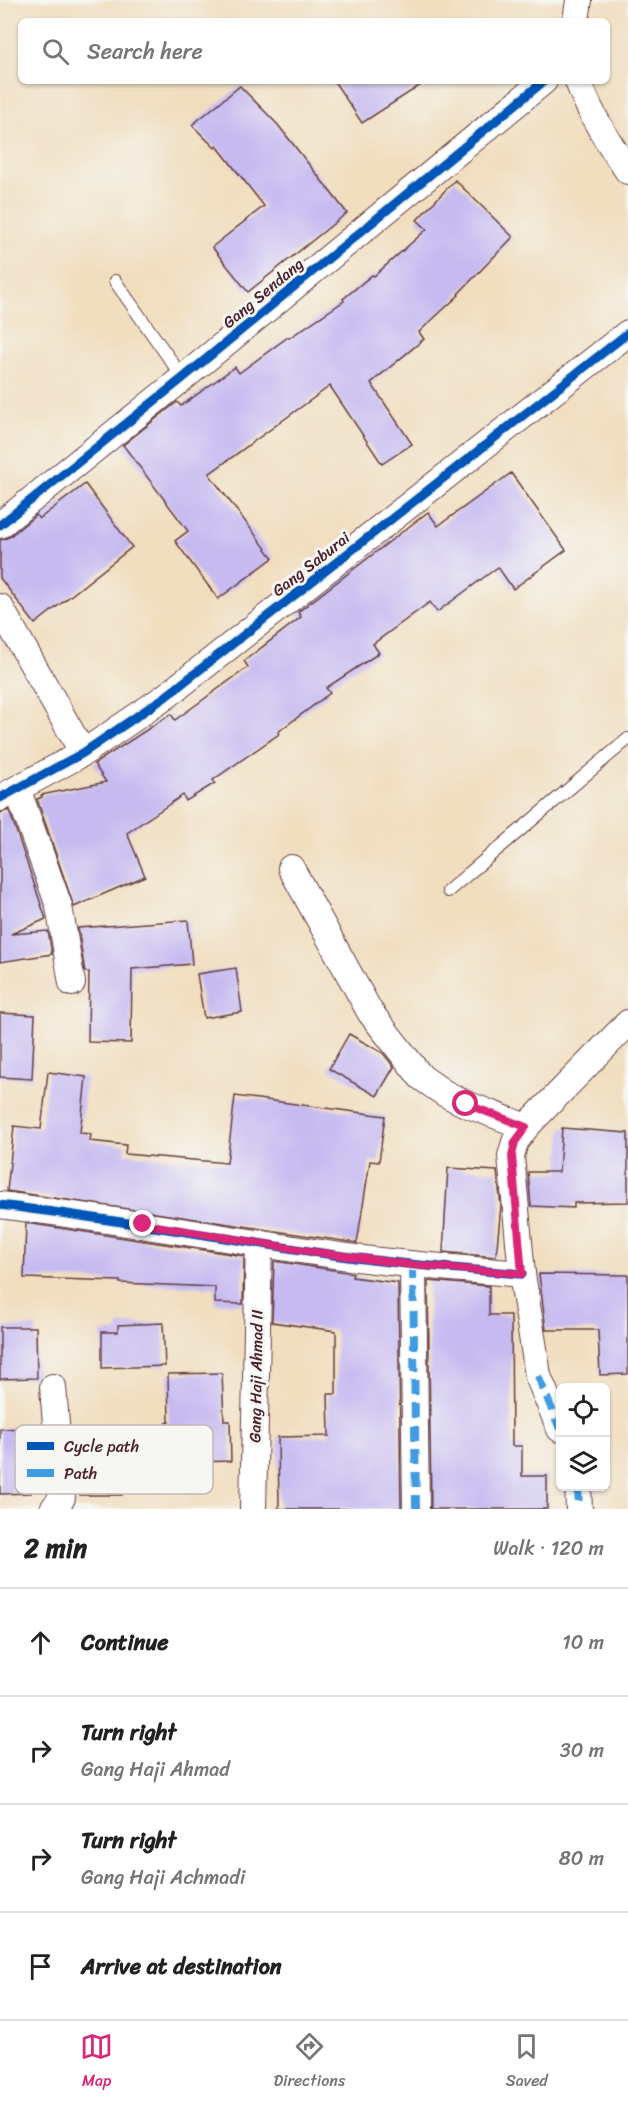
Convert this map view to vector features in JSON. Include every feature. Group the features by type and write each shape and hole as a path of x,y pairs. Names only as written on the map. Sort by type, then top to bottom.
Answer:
{"street":[{"path":"576,18 579,0"},
{"name":"Gang Sendang","path":"0,525 183,378 540,84"},
{"path":"579,84 604,137 628,171"},
{"name":"Gang Saburai","path":"9,795 83,753 165,697 628,333"},
{"path":"0,607 83,753"},
{"path":"9,795 59,906 72,983"},
{"path":"291,868 370,1011 421,1077 444,1093 466,1104 526,1127"},
{"path":"556,1417 538,1376 522,1274 512,1156 515,1142 526,1127 628,1023"},
{"path":"0,1204 315,1252 413,1265 522,1274"},
{"name":"Gang Haji Ahmad II","path":"254,1509 259,1242"},
{"path":"413,1265 416,1509"},
{"path":"53,1387 56,1425"},
{"path":"578,1491 579,1509"},
{"path":"53,1509 62,1498 62,1494"}],"lane":[{"path":"115,281 183,378"},
{"path":"448,891 628,739"}],"building":[{"path":"336,84 422,84 362,123"},
{"path":"240,86 278,125 347,213 248,292 212,247 264,206 217,146 215,148 192,125"},
{"path":"455,180 513,237 459,295 419,332 424,339 371,383 412,444 382,464 330,386 209,474 273,558 218,599 175,541 188,531 123,445 177,402 181,406 235,367 239,373 288,337 344,301 343,299 372,275 374,276 427,229 417,220"},
{"path":"511,473 566,550 513,589 498,567 437,612 430,602 373,644 379,653 326,688 330,693 278,732 279,734 213,780 215,783 186,801 183,795 127,833 145,876 74,907 37,799 42,797 41,795 106,782 94,764 171,714 175,720 248,667 244,661 301,617 298,612 428,512 438,526"},
{"path":"85,484 132,547 35,624 0,578 0,540 9,537 36,515 39,519"},
{"path":"9,810 46,919 11,934 48,931 52,954 0,962 0,813"},
{"path":"188,920 192,964 132,969 131,1043 88,1042 89,972 85,972 78,928"},
{"path":"236,968 242,1012 204,1018 197,974"},
{"path":"0,1013 35,1015 32,1079 0,1077"},
{"path":"349,1034 383,1053 394,1067 377,1096 329,1069"},
{"path":"48,1072 86,1077 80,1133 91,1134 90,1141 126,1145 125,1154 227,1163 235,1096 385,1116 379,1162 370,1161 357,1243 7,1191 14,1126 41,1129"},
{"path":"562,1128 628,1133 628,1202 574,1203 574,1208 531,1206 528,1172 559,1172"},
{"path":"448,1168 497,1171 501,1206 496,1257 443,1252"},
{"path":"26,1223 244,1256 243,1304 215,1303 215,1287 24,1278"},
{"path":"274,1261 353,1273 352,1277 398,1283 401,1509 279,1509 278,1437 329,1436 328,1394 336,1394 336,1331 272,1322"},
{"path":"539,1274 628,1275 628,1374 600,1375 598,1330 546,1330"},
{"path":"428,1281 489,1286 489,1315 511,1315 512,1446 522,1446 522,1476 547,1476 547,1509 431,1509"},
{"path":"163,1323 165,1366 102,1368 102,1332 118,1332 118,1325"},
{"path":"0,1327 36,1327 37,1378 0,1379"},
{"path":"222,1373 224,1421 230,1421 231,1461 213,1461 213,1425 166,1425 169,1422 168,1374"},
{"path":"15,1428 15,1494 0,1494 0,1429"},
{"path":"80,1494 122,1495 80,1495"}],"marked path":[{"path":"413,1265 416,1509"},
{"path":"538,1376 556,1419"},
{"path":"578,1491 579,1509"}],"cycle path":[{"path":"0,525 183,378 540,84"},
{"path":"0,798 83,753 165,697 628,333"},
{"path":"0,1205 340,1256 522,1274"}],"route":[{"path":"143,1224 315,1252 413,1265 522,1274 512,1156 515,1142 526,1127 466,1104"}]}
